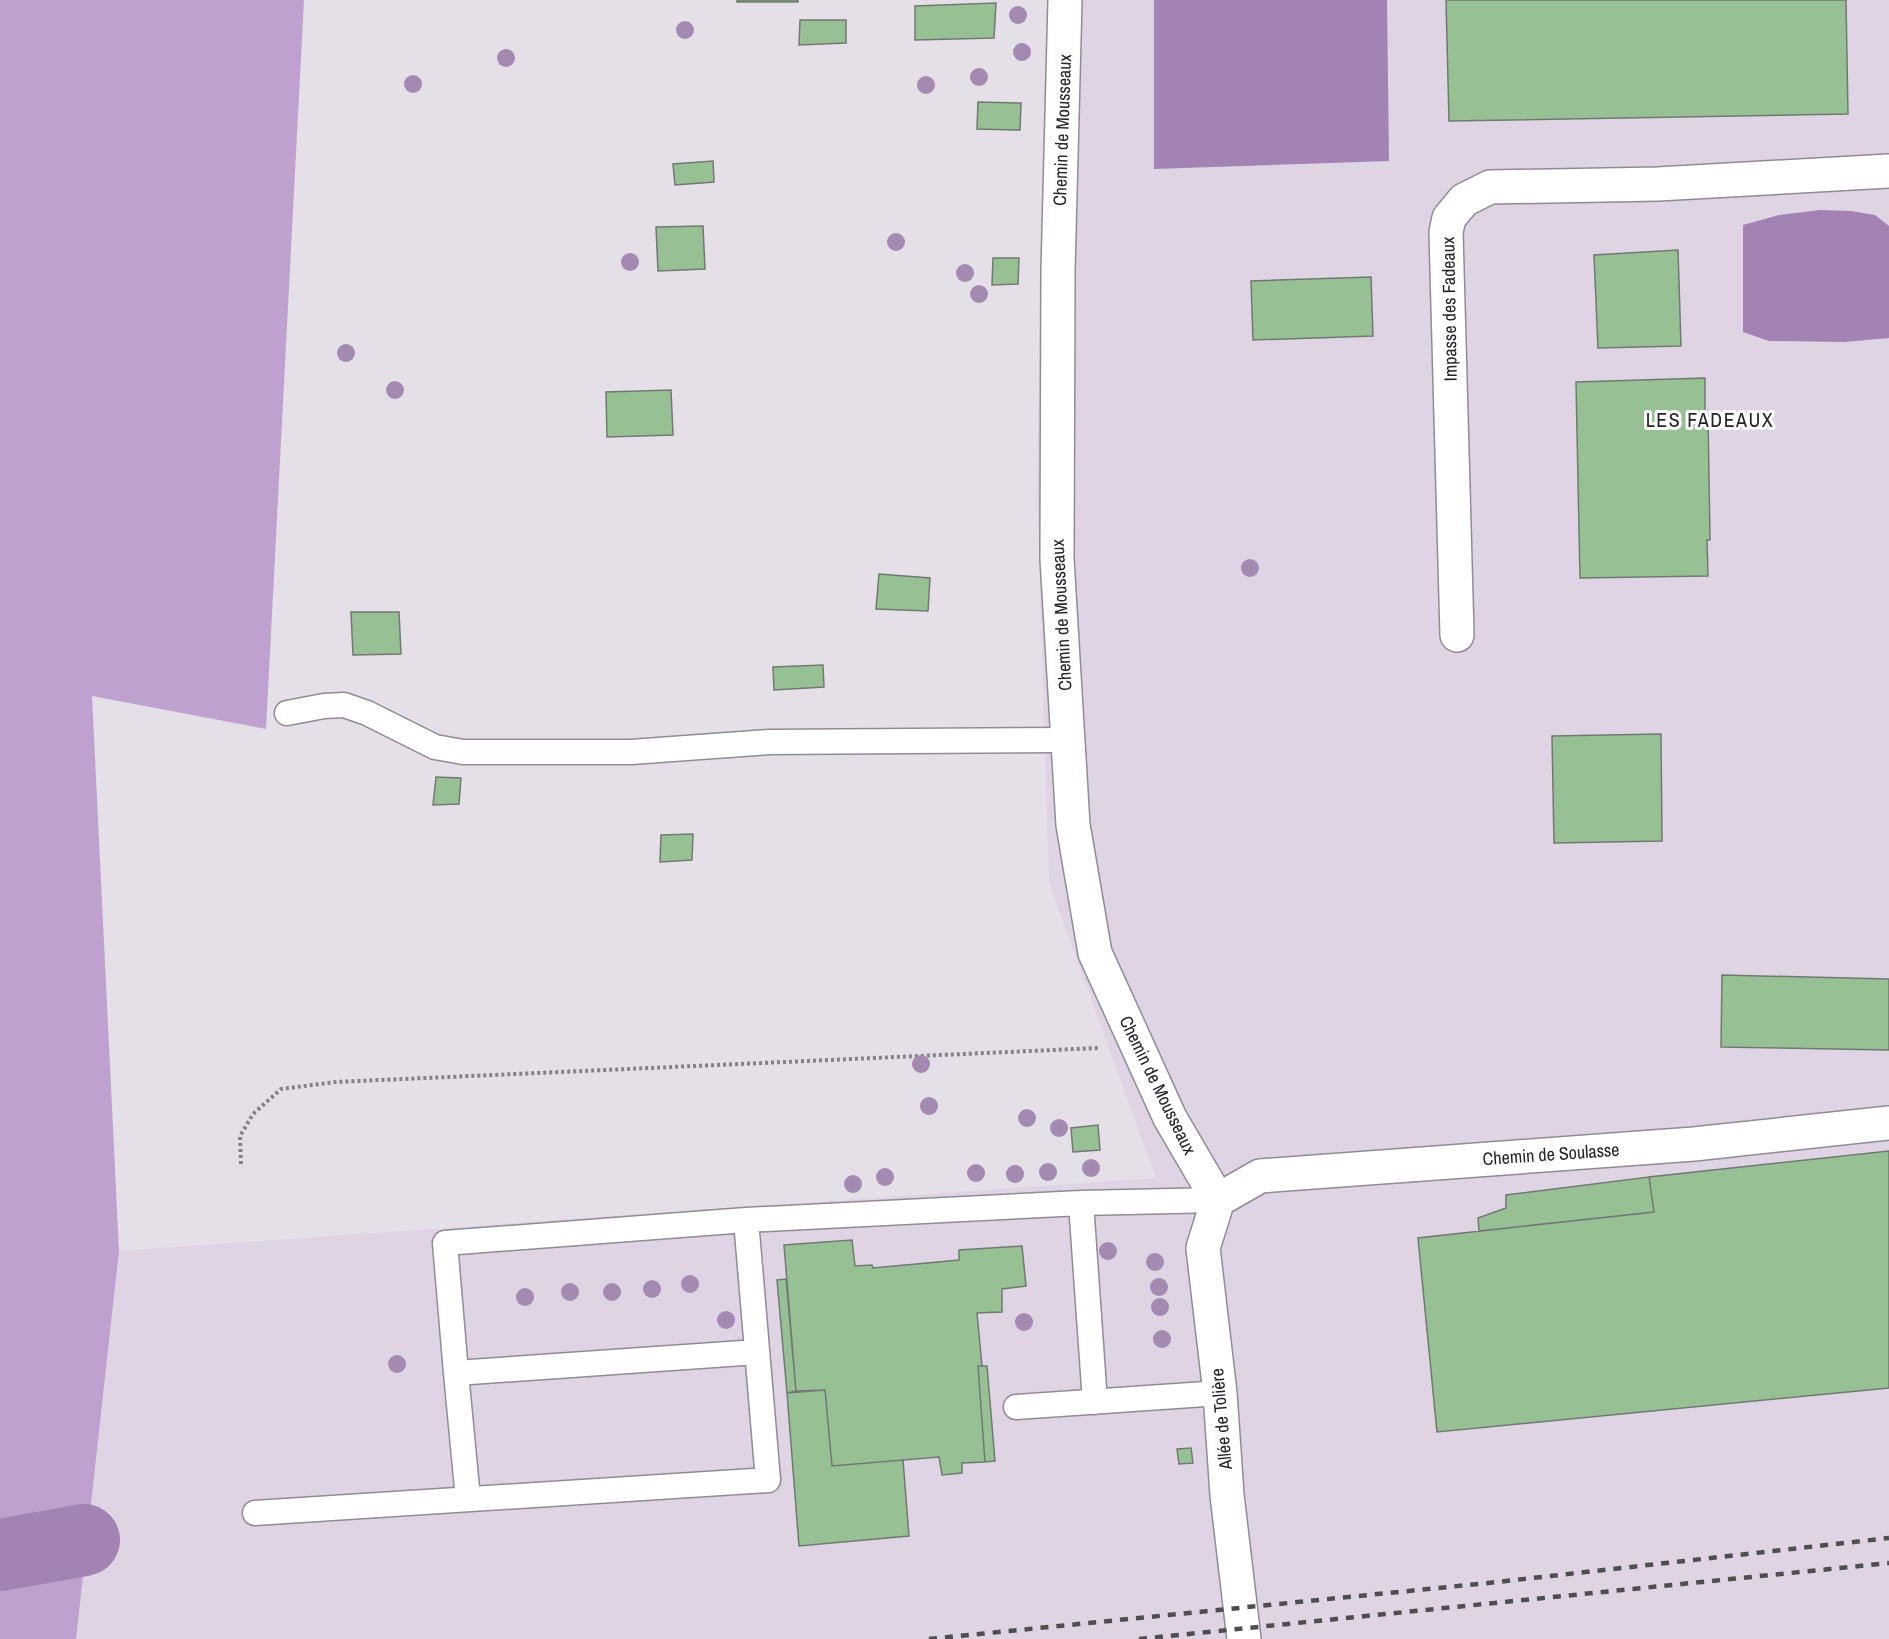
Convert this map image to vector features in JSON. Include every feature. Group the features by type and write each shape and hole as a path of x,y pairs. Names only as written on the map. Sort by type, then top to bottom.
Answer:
{"street":[{"name":"Chemin de Mousseaux","path":"1065,0 1058,271 1057,559 1073,825 1095,953 1170,1118 1218,1200"},
{"name":"Impasse des Fadeaux","path":"1457,635 1446,232 1449,218 1464,200 1490,187 1658,184 1889,171"},
{"name":"Chemin de Soulasse","path":"1218,1200 1260,1176 1694,1144 1889,1123"},
{"name":"Allée de Tolière","path":"1218,1200 1203,1248 1220,1393 1227,1496 1244,1639"}],"lane":[{"path":"287,713 344,705 367,713 435,747 463,752 631,752 769,742 1068,740"},
{"path":"468,1499 445,1243 746,1220 1081,1203 1218,1200"},
{"path":"1081,1203 1095,1402"},
{"path":"255,1513 768,1480 746,1220"},
{"path":"456,1373 757,1352"},
{"path":"1016,1407 1220,1393"}],"path":[{"path":"241,1164 240,1136 253,1114 281,1089 325,1083 1138,1047"}],"shaded area":[{"path":"0,0 304,0 266,729 92,696 119,1251 76,1639 0,1639"},
{"path":"1047,0 1889,0 1889,1639 76,1639 119,1251 1156,1178 1049,883 1037,484"},
{"path":"1154,0 1387,0 1389,161 1154,169"},
{"path":"1820,210 1851,211 1875,215 1889,226 1889,338 1844,342 1769,341 1743,332 1743,225 1779,215"}],"building":[{"path":"737,0 798,0 798,2 737,2"},
{"path":"1446,0 1846,0 1848,114 1449,121"},
{"path":"996,3 994,38 915,40 915,6"},
{"path":"800,20 846,20 846,43 799,45"},
{"path":"978,102 1021,103 1020,130 977,129"},
{"path":"713,161 714,182 675,185 673,164"},
{"path":"703,226 705,269 658,271 656,227"},
{"path":"1678,250 1681,346 1598,348 1594,255"},
{"path":"993,258 1019,258 1018,284 992,285"},
{"path":"1371,277 1373,336 1253,340 1251,281"},
{"path":"1705,378 1705,415 1708,415 1710,540 1707,540 1708,576 1580,578 1576,382"},
{"path":"671,390 673,435 607,437 606,392"},
{"path":"879,574 930,578 928,611 876,609"},
{"path":"351,612 399,612 401,654 353,655"},
{"path":"823,665 824,687 774,690 773,667"},
{"path":"1661,734 1662,841 1554,843 1552,736"},
{"path":"436,777 461,778 459,804 433,805"},
{"path":"693,834 692,860 660,862 661,835"},
{"path":"1722,975 1889,979 1889,1050 1721,1047"},
{"path":"1098,1125 1100,1150 1073,1152 1071,1128"},
{"path":"1889,1151 1889,1388 1437,1432 1418,1238 1654,1212 1649,1177"},
{"path":"1649,1177 1654,1212 1479,1231 1478,1218 1506,1208 1506,1195"},
{"path":"852,1240 855,1266 872,1265 873,1268 959,1260 959,1250 1022,1246 1026,1286 1002,1289 1002,1312 977,1313 982,1366 978,1366 985,1462 962,1463 962,1473 942,1475 939,1457 832,1466 825,1390 796,1391 784,1245"},
{"path":"786,1279 796,1391 787,1393 777,1280"},
{"path":"978,1366 987,1366 995,1461 985,1462"},
{"path":"825,1390 832,1466 903,1460 909,1536 799,1546 787,1393"},
{"path":"1191,1448 1193,1463 1179,1464 1177,1449"}],"waterway":[{"path":"0,1555 84,1540"}],"railway":[{"path":"929,1639 1488,1583 1889,1538"},
{"path":"1139,1639 1889,1563"}],"district":[{"name":"LES FADEAUX","path":"1710,419"}]}
